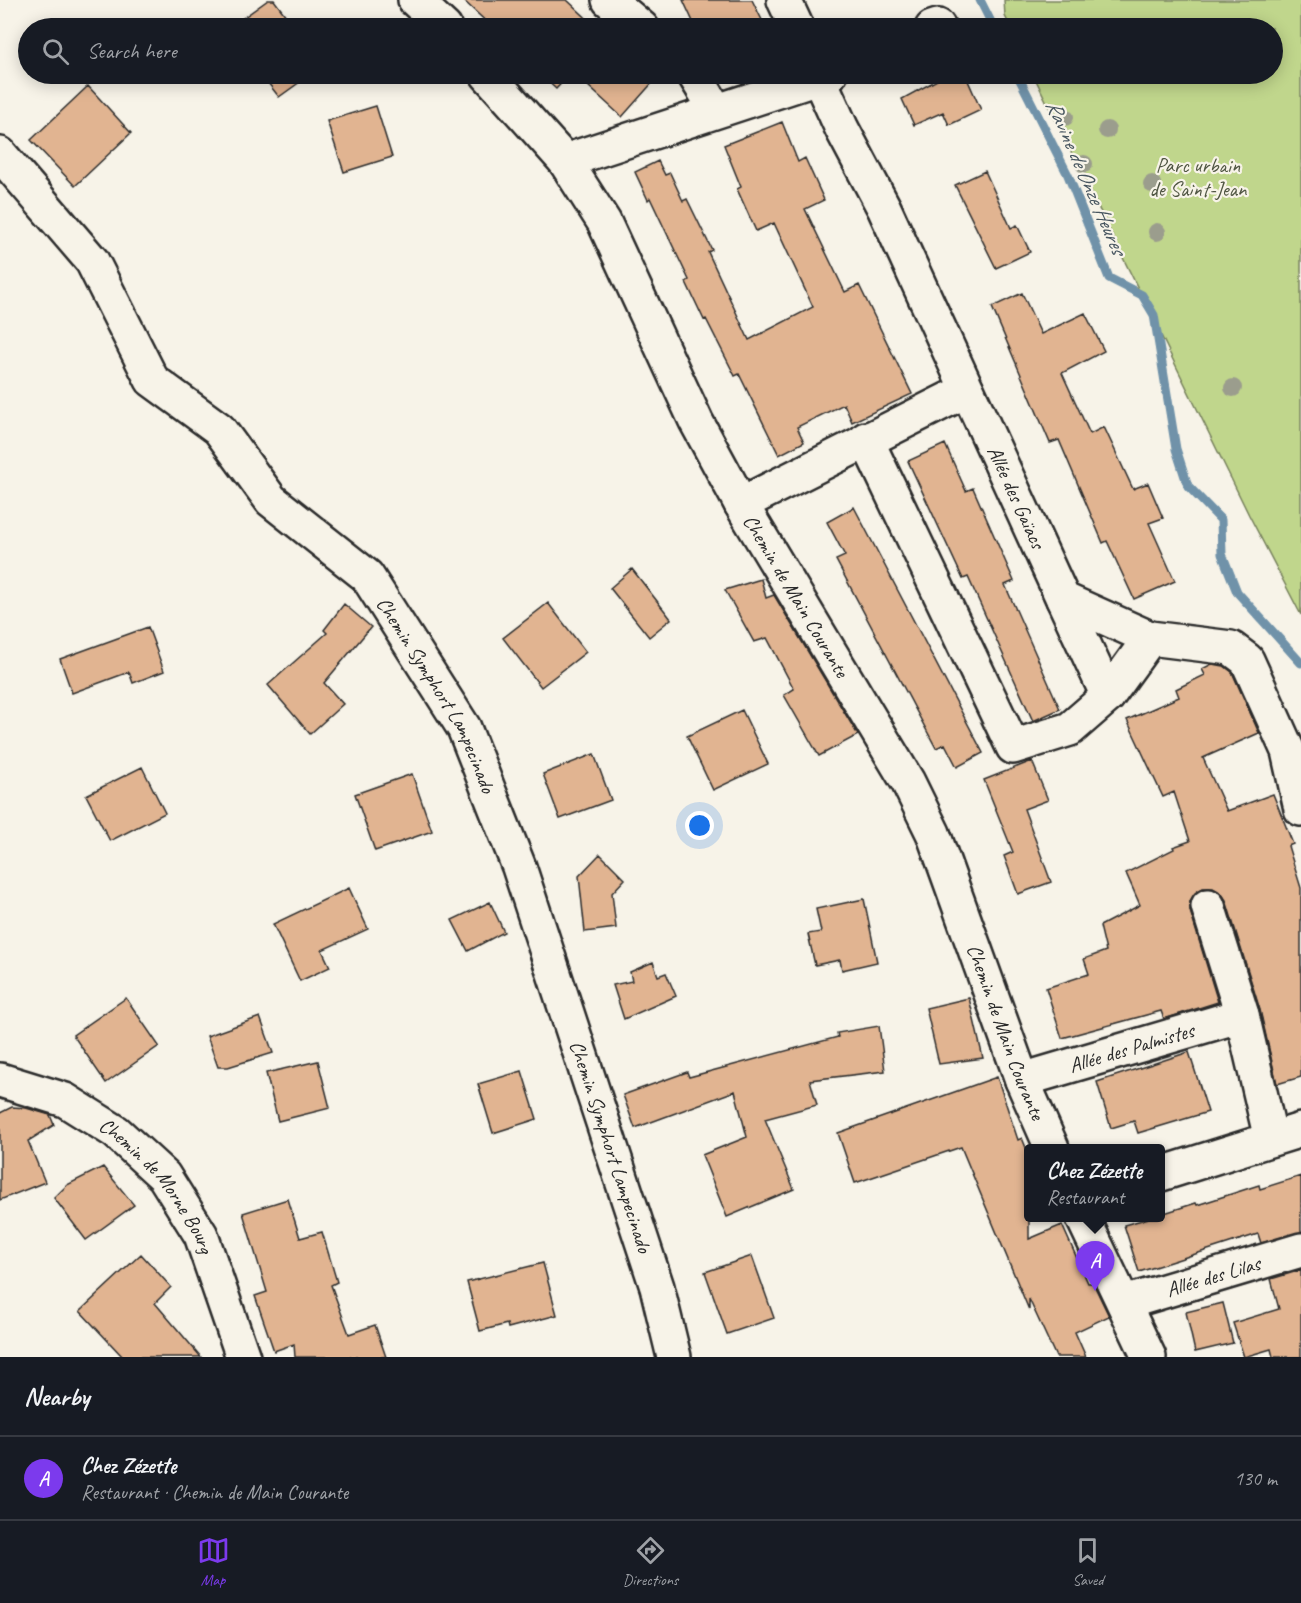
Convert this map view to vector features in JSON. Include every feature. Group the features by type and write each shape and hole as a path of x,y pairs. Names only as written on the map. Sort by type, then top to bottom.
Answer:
{"street":[{"path":"415,0 434,18"},
{"path":"609,0 630,18"},
{"path":"784,0 792,18"},
{"name":"Chemin de Main Courante","path":"496,84 565,161 604,222 696,421 741,504 839,663 908,782 933,833 1022,1080 1050,1144"},
{"path":"700,84 716,110"},
{"path":"565,161 795,84"},
{"name":"Allée des Gaïacs","path":"825,84 842,129 884,208 1108,696"},
{"name":"Chemin Symphort Lampecinado","path":"0,154 92,261 152,380 219,429 271,500 367,576 464,728 519,867 657,1287 674,1357"},
{"path":"741,504 967,390"},
{"path":"866,439 1013,747 1070,729 1108,696 1150,638"},
{"path":"1063,599 1150,638 1231,648 1247,660 1288,751 1301,809"},
{"path":"1165,1173 1286,1135 1242,1015 1208,906"},
{"name":"Allée des Palmistes","path":"1022,1080 1242,1015"},
{"name":"Chemin de Morne Bourg","path":"0,1080 65,1100 116,1132 164,1176 201,1235 239,1355"},
{"path":"1085,1222 1149,1357"},
{"name":"Allée des Lilas","path":"1124,1303 1301,1250"}],"green space":[{"name":"Parc urbain de Saint-Jean","path":"1004,0 1301,0 1301,615 1249,515 1038,84 1283,84 1283,18 1006,18"}],"building":[{"path":"268,0 274,0 288,18 243,18"},
{"path":"463,0 567,0 586,18 482,18"},
{"path":"683,0 752,0 761,18 691,18"},
{"path":"269,84 297,84 279,97"},
{"path":"551,84 561,84 556,89"},
{"path":"586,84 651,84 622,117"},
{"path":"930,84 969,84 981,110 949,125 943,112 914,125 902,99"},
{"path":"88,86 131,133 75,186 31,140"},
{"path":"376,106 392,157 344,172 327,121"},
{"path":"782,122 798,162 805,158 824,200 805,209 845,292 859,285 912,394 852,422 844,404 797,427 804,442 779,455 739,374 735,376 706,319 704,320 686,282 689,280 635,172 658,161 665,175 670,173 683,201 687,199 712,250 708,252 749,340 813,307 774,223 756,231 737,189 741,187 724,145"},
{"path":"985,171 1011,228 1017,225 1030,252 996,268 955,185"},
{"path":"1022,293 1041,334 1085,313 1104,351 1062,373 1090,434 1104,427 1133,489 1148,483 1163,518 1149,523 1175,581 1134,599 1107,541 1103,543 1059,440 1050,443 992,307"},
{"path":"945,444 966,491 973,488 1014,581 1005,585 1060,709 1033,721 968,577 963,579 908,461"},
{"path":"854,507 983,753 957,767 945,744 936,748 836,560 845,556 827,522"},
{"path":"632,569 671,619 649,637 610,588"},
{"path":"761,579 766,598 774,595 858,735 819,756 784,695 794,689 767,638 754,642 725,590"},
{"path":"548,603 586,652 541,687 503,638"},
{"path":"344,604 371,627 324,683 343,704 310,734 268,685 327,633 324,630"},
{"path":"148,627 164,671 133,683 129,672 72,693 60,659"},
{"path":"1212,664 1224,666 1232,672 1259,733 1203,758 1227,811 1273,794 1293,844 1288,846 1301,888 1301,1077 1277,1084 1260,1010 1226,900 1213,888 1203,888 1195,893 1190,901 1190,911 1218,1002 1164,1019 1161,1011 1062,1038 1046,988 1089,974 1084,959 1106,951 1100,926 1140,905 1126,873 1174,849 1173,847 1190,841 1174,792 1163,797 1127,720 1179,697 1176,689 1205,675 1202,669"},
{"path":"742,710 768,764 713,790 687,736"},
{"path":"594,754 611,800 560,819 543,774"},
{"path":"1032,761 1048,800 1024,809 1051,882 1018,894 1004,856 1013,852 984,780"},
{"path":"142,767 165,813 110,841 86,795"},
{"path":"412,774 432,831 375,851 355,794"},
{"path":"600,854 625,879 612,893 616,928 585,932 579,876"},
{"path":"349,888 368,929 322,950 330,967 300,981 273,924"},
{"path":"864,899 877,962 842,970 840,960 815,965 808,934 821,932 816,909"},
{"path":"490,902 504,932 468,951 452,920"},
{"path":"653,962 658,976 666,973 676,996 624,1019 613,985 632,981 630,972"},
{"path":"126,998 159,1046 106,1083 73,1035"},
{"path":"969,998 983,1058 939,1064 926,1008"},
{"path":"260,1017 273,1053 228,1067 218,1067 207,1036"},
{"path":"879,1026 885,1071 810,1080 817,1105 765,1119 794,1189 727,1217 702,1155 747,1137 735,1091 635,1128 623,1095 687,1072 689,1077 838,1037 837,1033"},
{"path":"1189,1052 1208,1112 1138,1133 1134,1121 1111,1128 1097,1082"},
{"path":"318,1061 330,1108 278,1121 266,1073"},
{"path":"522,1071 537,1119 493,1133 478,1084"},
{"path":"997,1077 1018,1140 1022,1138 1024,1144 1024,1222 1029,1222 1029,1239 1062,1225 1088,1283 1093,1283 1109,1316 1075,1332 1086,1357 1056,1357 1029,1299 1029,1310 961,1147 855,1183 838,1133"},
{"path":"12,1107 26,1108 50,1115 54,1125 28,1141 45,1182 0,1200 0,1113"},
{"path":"103,1167 134,1205 86,1240 54,1198 67,1185"},
{"path":"1301,1176 1301,1232 1261,1243 1258,1234 1139,1272 1124,1225 1135,1222 1165,1222 1165,1213 1259,1185 1260,1189"},
{"path":"288,1199 300,1238 322,1232 337,1282 331,1285 349,1334 375,1325 386,1357 295,1357 294,1344 274,1351 255,1296 267,1292 243,1213"},
{"path":"141,1254 171,1287 155,1303 201,1357 123,1357 80,1311"},
{"path":"752,1256 774,1318 727,1334 705,1272"},
{"path":"543,1263 557,1315 508,1328 507,1324 480,1331 467,1282"},
{"path":"1301,1270 1301,1357 1273,1357 1271,1349 1244,1357 1233,1323 1279,1309 1271,1279"},
{"path":"1223,1303 1233,1343 1195,1352 1186,1312"}],"waterway":[{"name":"Ravine de Onze Heures","path":"980,0 989,18"},
{"name":"Ravine de Onze Heures","path":"1022,84 1068,175 1109,278 1142,295 1154,315 1176,449 1188,486 1221,520 1222,554 1237,592 1301,663"}],"place":[{"name":"Chez Zézette","path":"1095,1291"}]}
